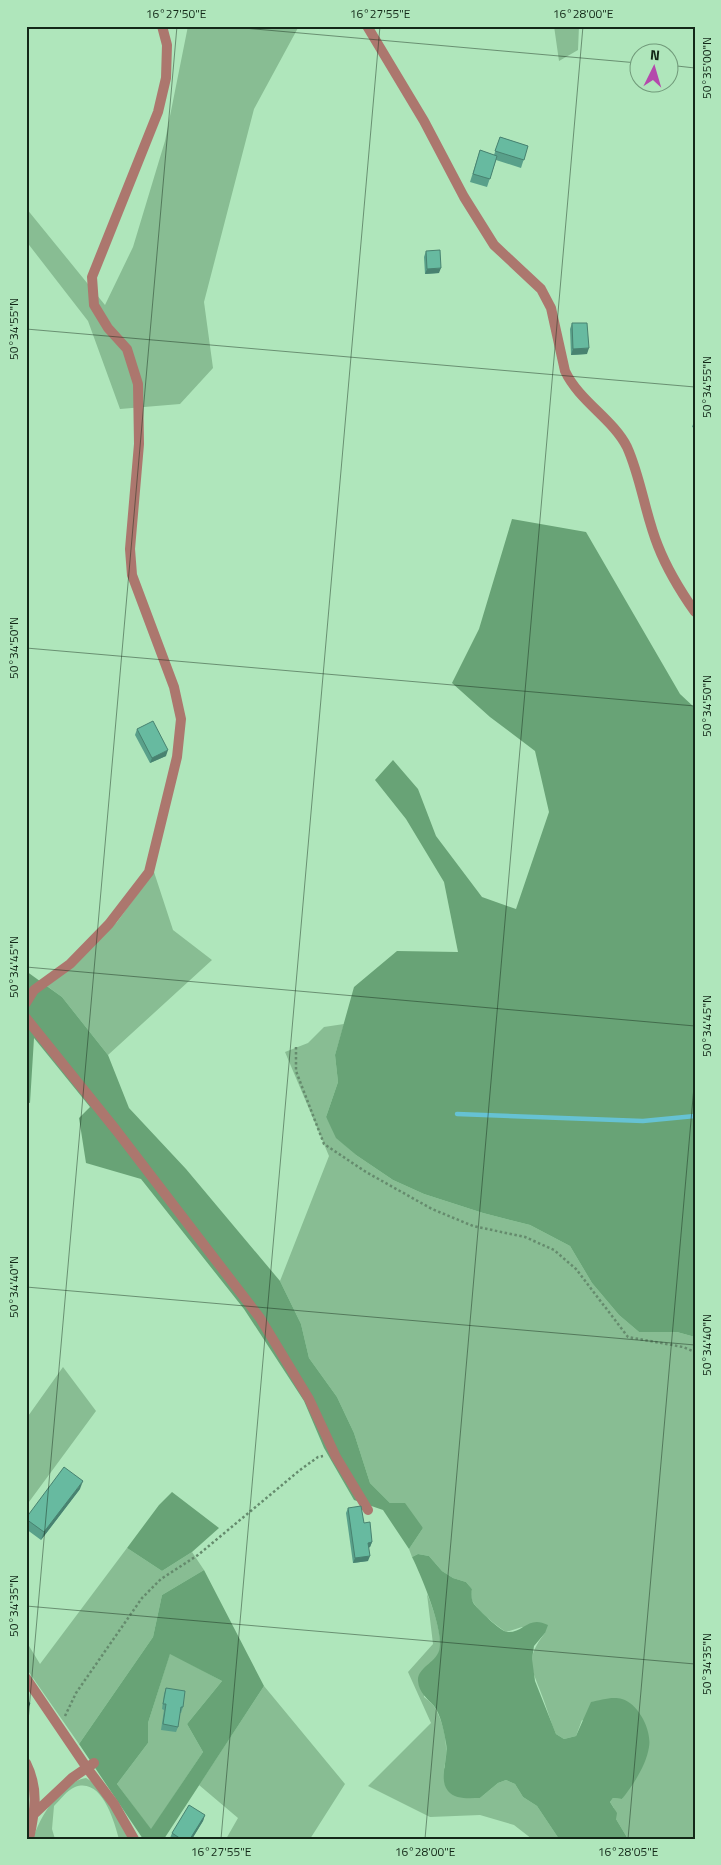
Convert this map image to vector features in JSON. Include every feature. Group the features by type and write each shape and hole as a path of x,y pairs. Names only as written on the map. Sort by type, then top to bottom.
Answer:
{"street":[{"path":"26,1003 34,990 70,964 108,924 149,872 178,757 181,719 174,687 132,575 130,549 139,444 138,384 127,349 108,328 94,305 92,277 158,112 166,78 167,45 162,26"},
{"path":"367,26 424,121 464,197 494,245 542,289 551,308 565,371 574,387 611,426 626,446 658,547 695,612"},
{"path":"26,1018 116,1130 260,1318 309,1399 336,1457 368,1510"},
{"path":"26,1678 62,1732 90,1766 134,1839"},
{"path":"26,1763 35,1786 34,1813 29,1839"},
{"path":"34,1813 72,1778 90,1766"}],"path":[{"path":"296,1047 296,1072 324,1144 366,1172 432,1209 473,1226 526,1237 554,1250 576,1269 628,1337 683,1347 695,1352"},
{"path":"62,1732 66,1710 76,1693 142,1598 162,1579 198,1555 318,1457 336,1457"}],"green space":[{"path":"188,26 299,26 254,109 204,302 213,368 180,404 120,409 88,321 26,241 26,208 105,305 133,247 165,141"},
{"path":"554,26 579,26 578,50 559,61"},
{"path":"512,519 586,532 680,694 695,708 695,1016 693,1060 695,1061 695,1337 677,1332 639,1332 619,1315 592,1283 570,1246 530,1225 483,1213 424,1194 393,1180 356,1155 336,1138 326,1117 338,1082 335,1055 354,987 397,951 458,952 444,882 406,819 375,780 393,760 418,789 436,836 482,897 516,909 549,812 535,751 490,717 452,683 479,629"},
{"path":"154,872 173,930 212,960 108,1055 62,997 47,986 117,922"},
{"path":"26,971 62,997 108,1055 129,1108 186,1169 280,1281 301,1324 309,1358 337,1397 354,1433 370,1483 390,1503 405,1503 423,1528 409,1549 383,1510 354,1500 324,1448 304,1401 244,1309 141,1179 86,1163 79,1118 90,1107 34,1038 30,1103 26,1102"},
{"path":"344,1024 335,1055 338,1082 326,1117 337,1138 356,1155 393,1180 424,1194 483,1213 530,1225 570,1246 592,1283 619,1315 639,1332 677,1332 695,1337 695,1839 628,1839 616,1819 614,1808 610,1802 613,1798 622,1799 644,1763 582,1720 576,1736 564,1739 556,1734 532,1667 534,1652 545,1633 522,1627 506,1632 476,1606 471,1597 472,1589 466,1582 453,1578 442,1571 429,1556 418,1554 412,1557 409,1549 423,1528 390,1503 370,1483 354,1433 337,1397 309,1358 301,1324 280,1281 329,1156 285,1052 308,1043 324,1027"},
{"path":"63,1367 96,1411 26,1506 26,1419"},
{"path":"172,1492 219,1528 192,1552 162,1571 127,1548 159,1505"},
{"path":"127,1548 162,1571 192,1552 204,1570 162,1595 153,1637 79,1744 26,1668 26,1641 40,1664"},
{"path":"418,1554 429,1556 442,1571 453,1578 466,1582 472,1589 474,1604 504,1631 513,1632 536,1622 548,1625 545,1633 534,1646 532,1659 535,1681 556,1734 564,1739 576,1736 591,1702 618,1698 634,1706 639,1712 646,1726 649,1741 645,1761 622,1799 613,1798 610,1802 617,1813 616,1819 628,1839 559,1839 537,1806 523,1797 515,1784 506,1780 498,1783 480,1798 459,1797 448,1791 444,1781 447,1749 442,1724 439,1714 422,1692 418,1681 420,1673 437,1655 440,1642 439,1631 431,1604 412,1557"},
{"path":"204,1570 264,1686 164,1839 143,1839 79,1744 153,1637 162,1595","holes":["170,1654 222,1681 187,1724 203,1752 151,1829 117,1784 148,1743 148,1723"]},
{"path":"427,1594 440,1636 440,1649 434,1660 428,1665 424,1697 434,1707 444,1730 446,1753 444,1768 480,1798 498,1783 506,1780 515,1784 523,1797 537,1806 559,1839 532,1839 514,1825 480,1815 430,1817 368,1786 431,1723 408,1672 433,1644"},
{"path":"170,1653 222,1681 187,1724 203,1752 151,1830 117,1784 148,1743 148,1723"},
{"path":"264,1686 345,1784 310,1839 226,1839 238,1818 199,1785"},
{"path":"86,1778 93,1782 105,1797 131,1839 119,1839 105,1802 93,1788 84,1786 72,1788 54,1806 52,1829 55,1839 33,1839 41,1820 53,1801 68,1786"}],"building":[{"path":"500,137 528,146 524,160 495,151"},
{"path":"480,150 497,156 490,179 473,174"},
{"path":"440,250 441,268 427,269 426,251"},
{"path":"572,323 587,323 589,348 573,349"},
{"path":"153,721 168,750 152,758 137,729"},
{"path":"64,1467 83,1481 44,1532 26,1518"},
{"path":"361,1506 364,1523 370,1522 372,1542 368,1543 370,1556 355,1558 348,1508"},
{"path":"166,1688 185,1691 178,1727 163,1724 166,1704 163,1704"},
{"path":"26,1697 30,1704 26,1706"},
{"path":"189,1805 205,1815 190,1839 181,1839 172,1833"}],"waterway":[{"path":"457,1114 643,1121 695,1116"}]}
